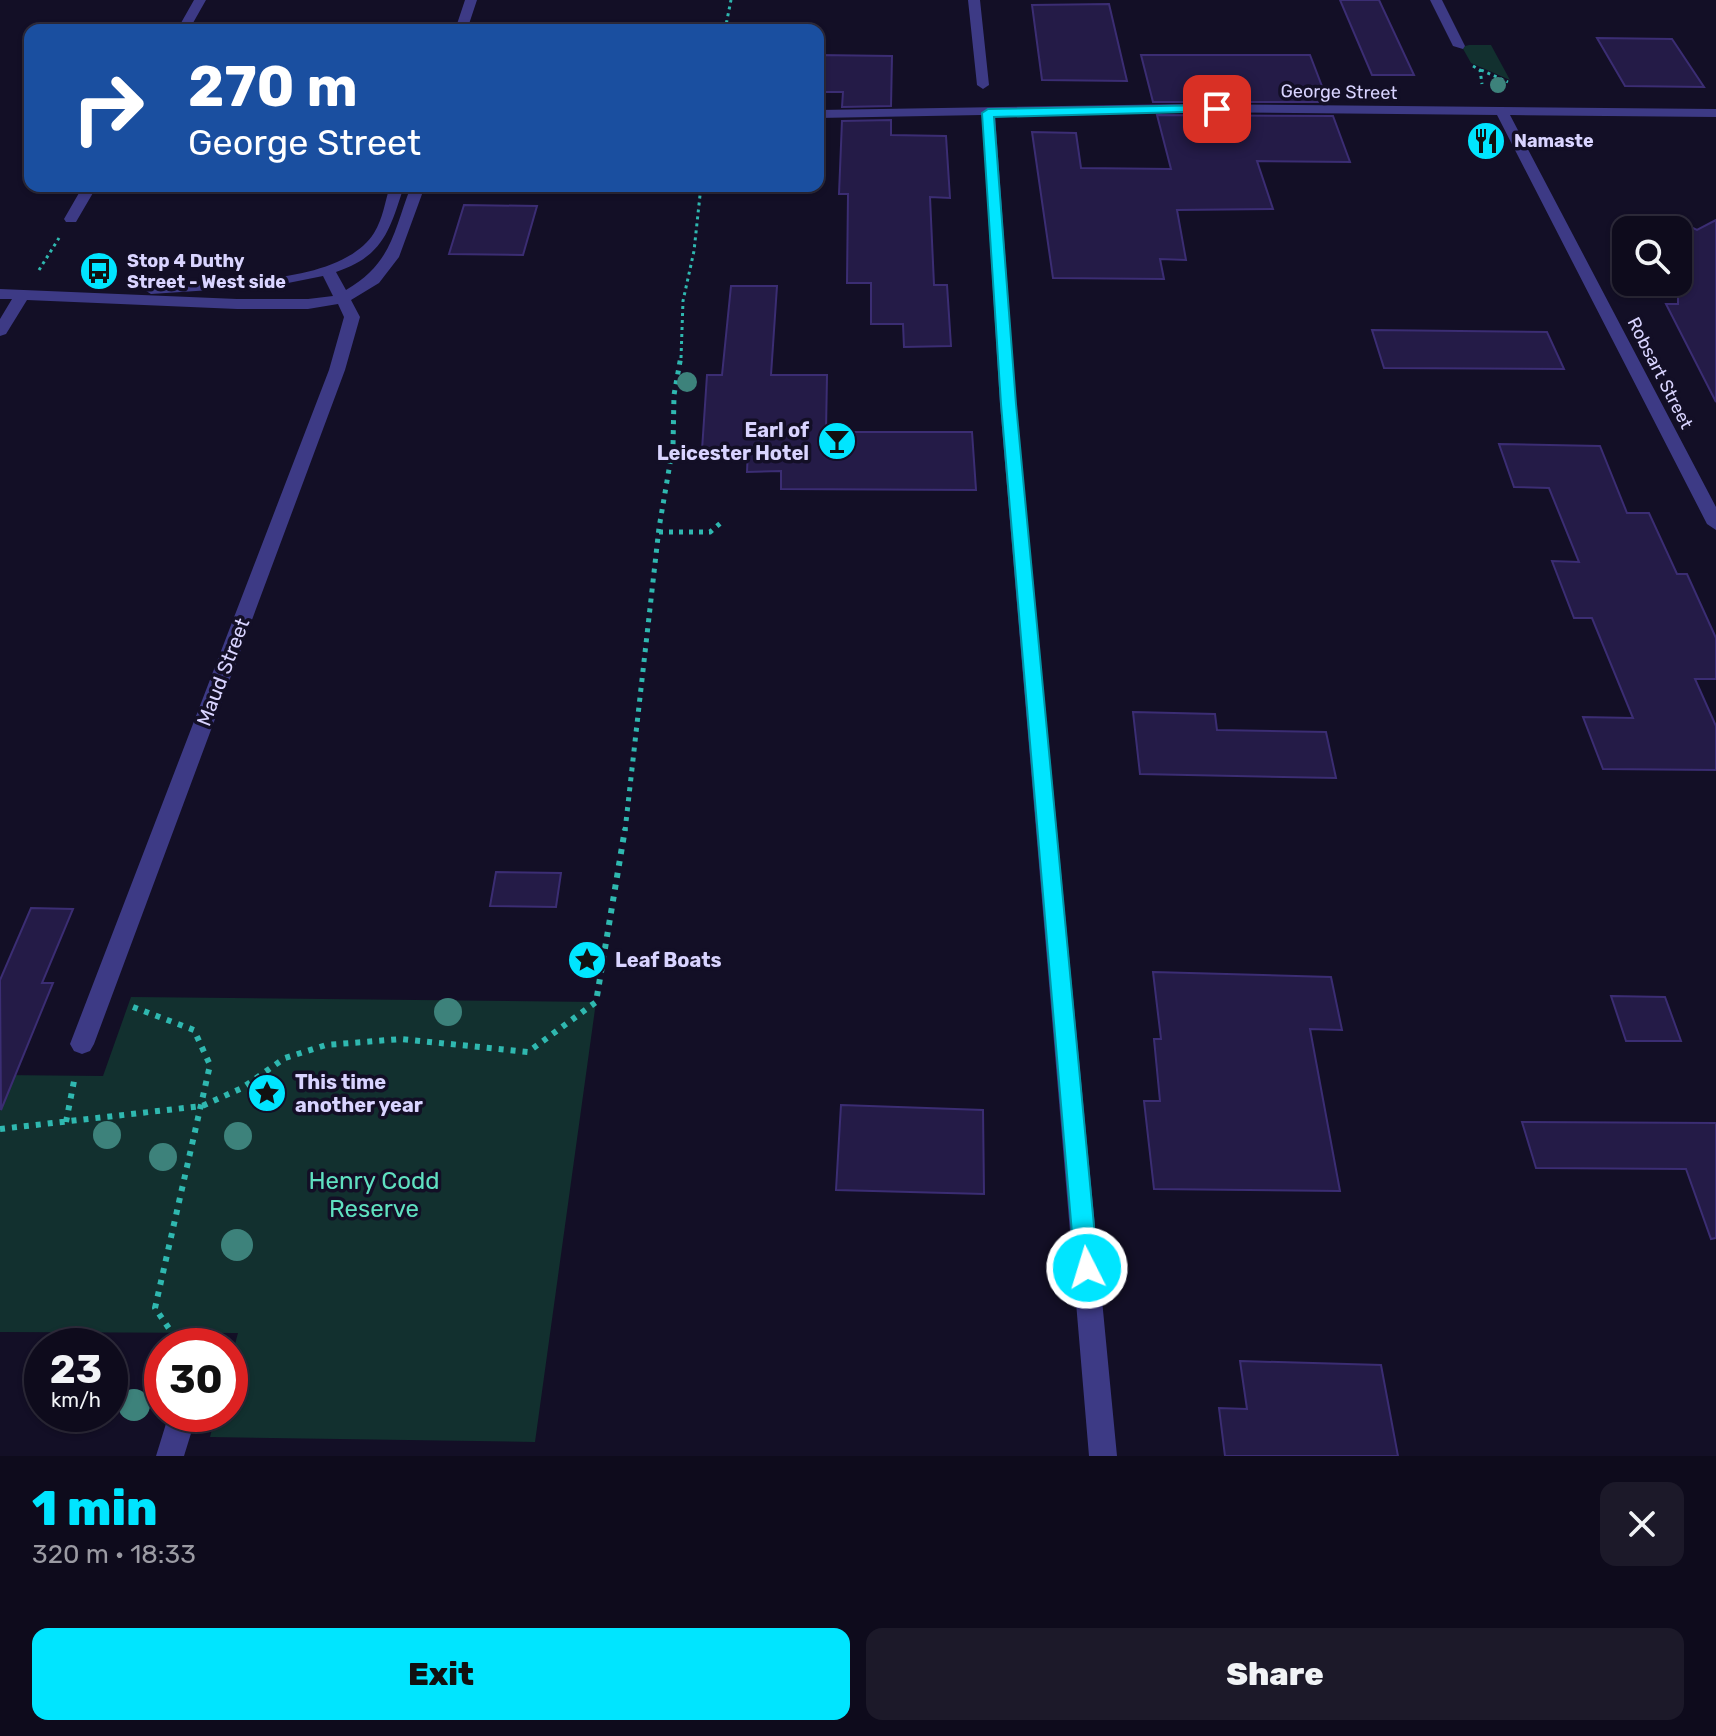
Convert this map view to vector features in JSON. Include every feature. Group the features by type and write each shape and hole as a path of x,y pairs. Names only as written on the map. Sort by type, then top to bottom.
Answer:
{"street":[{"path":"186,24 200,0"},
{"path":"463,24 471,0"},
{"path":"974,0 983,85"},
{"path":"1436,0 1459,46"},
{"name":"George Street","path":"824,114 1185,108 1716,113"},
{"name":"Robsart Street","path":"1502,112 1716,524"},
{"path":"988,113 1009,419 1103,1456"},
{"path":"71,219 87,192"},
{"path":"0,294 275,283 327,270 356,257 378,238 395,192"},
{"path":"23,294 237,304 308,304 342,299 374,280 392,257 416,192"},
{"name":"Maud Street","path":"82,1044 337,370 352,317 327,270"},
{"path":"0,331 23,294"},
{"path":"170,1456 177,1432"}],"path":[{"path":"726,24 731,0"},
{"path":"0,1129 202,1106 242,1088 285,1058 326,1045 401,1039 528,1052 596,1002 624,838 659,532 673,446 674,395 683,346 683,301 694,251 700,192"},
{"path":"23,294 71,219"},
{"path":"659,532 710,532 723,521"},
{"path":"100,994 194,1030 210,1065 155,1308 169,1328"},
{"path":"66,1122 82,1044"}],"green space":[{"path":"1491,45 1510,80 1471,63 1462,47"},
{"name":"Henry Codd Reserve","path":"131,997 596,1002 535,1442 210,1437 211,1432 248,1432 248,1328 144,1328 144,1333 128,1333 128,1328 24,1328 24,1332 0,1332 0,1075 103,1076"}],"building":[{"path":"1340,0 1379,0 1414,75 1372,75"},
{"path":"1109,4 1127,81 1042,80 1032,5"},
{"path":"1597,38 1672,39 1704,87 1625,86"},
{"path":"824,55 892,56 891,106 842,107 843,92 824,92"},
{"path":"1141,55 1310,55 1328,102 1153,102"},
{"path":"1157,115 1333,116 1350,162 1257,161 1273,209 1177,210 1186,260 1160,259 1164,279 1053,278 1032,132 1076,133 1081,168 1171,169"},
{"path":"891,120 891,135 946,136 950,198 930,197 934,285 947,285 951,346 904,347 903,324 871,324 871,283 847,283 848,194 839,194 842,121"},
{"path":"464,205 537,206 523,255 449,254"},
{"path":"1716,220 1716,402 1666,304 1678,304 1678,296 1692,296 1692,228 1697,230"},
{"name":"Earl of Leicester Hotel","path":"731,286 777,286 771,375 827,375 826,432 972,432 976,490 781,489 781,471 747,472 748,449 702,450 707,375 722,375"},
{"path":"1372,330 1547,332 1564,369 1384,368"},
{"path":"1499,444 1600,446 1627,513 1649,513 1677,574 1687,574 1716,638 1716,679 1695,679 1716,726 1716,770 1603,769 1583,717 1633,718 1592,618 1574,618 1552,561 1579,562 1549,488 1514,487"},
{"path":"1133,712 1215,714 1217,730 1326,732 1336,778 1140,774"},
{"path":"496,872 561,873 556,907 490,906"},
{"path":"31,908 73,909 42,983 53,983 1,1110 0,980"},
{"path":"1153,972 1331,977 1342,1030 1310,1029 1340,1191 1154,1189 1144,1101 1160,1101 1154,1039 1161,1039"},
{"path":"1611,996 1665,997 1681,1041 1626,1041"},
{"path":"841,1105 983,1110 984,1194 836,1190"},
{"path":"1522,1122 1716,1123 1716,1238 1711,1239 1686,1169 1536,1168"},
{"path":"1240,1361 1381,1365 1398,1456 1225,1456 1219,1408 1247,1409"}],"place":[{"name":"Namaste","path":"1486,141"},
{"name":"Stop 4 Duthy Street - West side","path":"99,271"},
{"name":"Earl of Leicester Hotel","path":"837,441"},
{"name":"Leaf Boats","path":"587,960"},
{"name":"This time another year","path":"267,1093"}],"route":[{"path":"1087,1268 1008,404 988,113 1217,109"}]}
